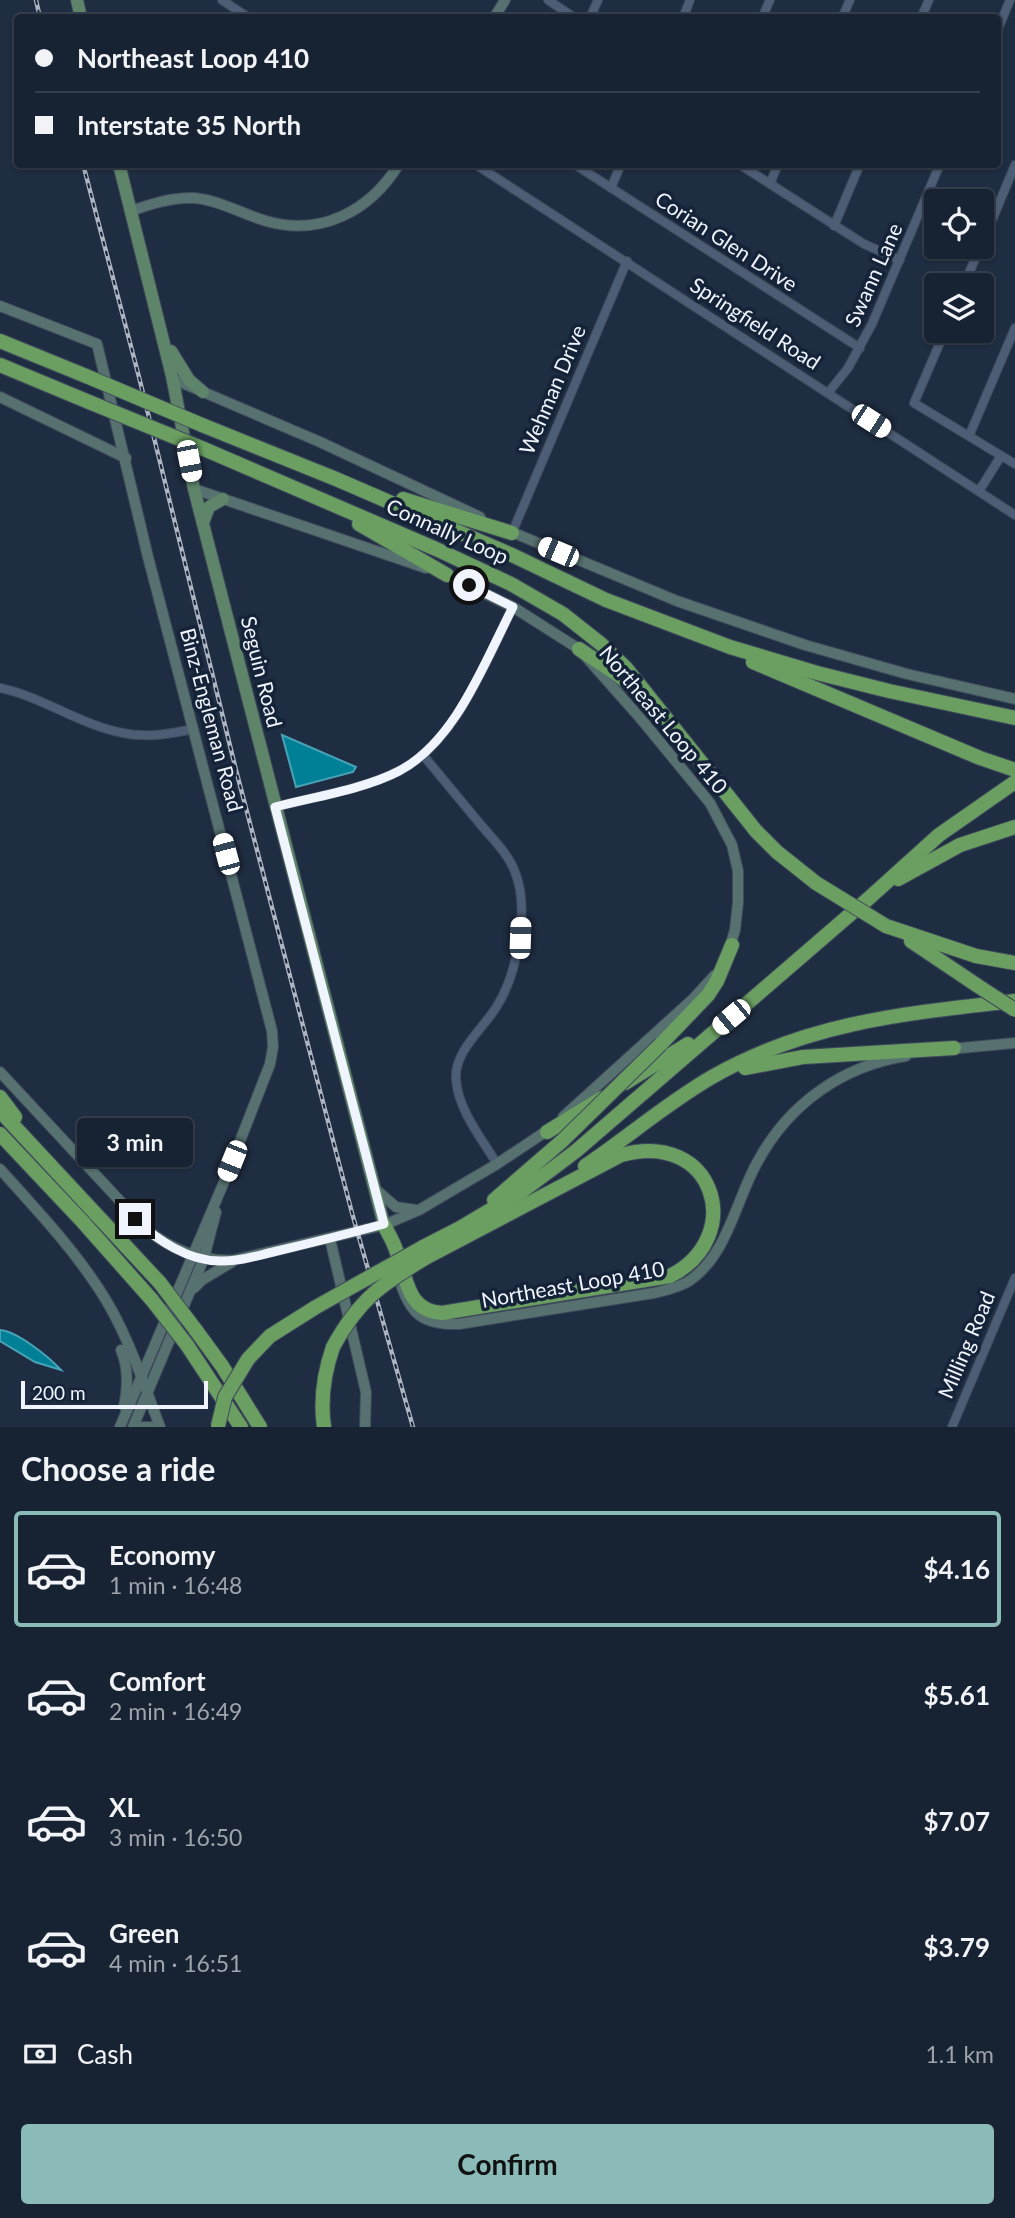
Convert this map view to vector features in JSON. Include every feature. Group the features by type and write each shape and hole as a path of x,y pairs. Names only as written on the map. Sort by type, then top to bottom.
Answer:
{"highway":[{"name":"Connally Loop","path":"0,341 336,479 512,555 606,600 730,647 817,673 952,706 1015,718"},
{"name":"Connally Loop","path":"0,365 300,490 511,584 563,614 626,668 756,831 785,859 816,883 886,926 965,953 1015,963"},
{"path":"336,479 512,533"},
{"path":"300,490 447,575"},
{"path":"606,600 980,758 1015,770"},
{"path":"579,649 618,675 670,721"},
{"path":"324,1427 323,1382 333,1347 362,1303 425,1252 524,1190 576,1151 939,835 1015,782"},
{"path":"868,899 960,845 1015,827"},
{"path":"886,926 1015,1010"},
{"path":"460,1228 533,1168 661,1044 708,995 718,981 732,945"},
{"path":"541,1197 673,1102 752,1057 824,1030 874,1018 1015,1001"},
{"path":"547,1132 731,1017"},
{"path":"713,1077 757,1065 803,1057 954,1048"},
{"path":"0,1097 51,1166"},
{"path":"0,1111 160,1283 222,1366 260,1427"},
{"path":"0,1134 152,1300 187,1345 242,1427"},
{"path":"0,1147 135,1280"},
{"path":"218,1426 225,1397 248,1359 270,1336 316,1307 425,1252 541,1197 621,1155 636,1151 664,1151 694,1165 703,1176 710,1199 712,1221 708,1241 700,1253 683,1270 670,1276 442,1313 423,1308 415,1301 410,1293 396,1250 384,1224"}],"main road":[{"name":"Seguin Road","path":"120,168 173,379 194,489 384,1224"},
{"path":"131,211 160,202 198,198 277,224 297,227 310,225 338,218 367,203 396,168"},
{"name":"Binz-Engleman Road","path":"0,306 97,344 148,557 272,1031 270,1065 224,1182 120,1427"},
{"path":"163,340 189,380 203,392"},
{"path":"173,379 320,442 512,533 677,601 805,645 906,674 1015,699"},
{"path":"0,397 126,458"},
{"name":"Northeast Loop 410","path":"0,1072 135,1219 163,1242 191,1255 234,1261 384,1224 419,1210 497,1164 547,1132 693,999 718,970 732,945 738,902 738,871 732,845 710,803 579,649 513,607 447,575 194,489"},
{"path":"203,523 209,507 223,499"},
{"name":"Northeast Loop 410","path":"384,1224 404,1296 421,1318 432,1323 458,1324 674,1288 688,1281 710,1260 720,1245 757,1161 778,1131 822,1088 871,1064 954,1048 1015,1043"},
{"path":"0,1169 45,1219 99,1289 121,1330 160,1427"},
{"name":"Binz-Engleman Road","path":"133,1427 204,1258 224,1182"},
{"path":"374,1188 396,1207 419,1210"},
{"path":"210,1238 214,1251 234,1261"},
{"path":"330,1239 366,1392 365,1427"},
{"path":"190,1292 202,1280 234,1261"},
{"path":"99,1289 126,1362 127,1388 120,1427"},
{"path":"142,1427 151,1427"}],"street":[{"path":"222,0 243,14"},
{"path":"548,0 569,14"},
{"path":"1001,22 1010,0"},
{"path":"994,214 1015,165"},
{"name":"Springfield Road","path":"481,168 1015,515"},
{"name":"Corian Glen Drive","path":"580,168 860,348"},
{"path":"611,188 619,168"},
{"path":"746,168 864,244 900,260"},
{"path":"770,184 776,168"},
{"path":"834,226 858,168"},
{"name":"Swann Lane","path":"828,393 860,348 938,168"},
{"name":"Wehman Drive","path":"512,533 627,261"},
{"path":"969,436 1015,328"},
{"path":"940,343 914,403 1015,464"},
{"path":"979,491 1001,456"},
{"path":"275,807 385,778 423,755 454,720 513,607"},
{"path":"0,688 123,733 170,734 193,729"},
{"path":"423,755 501,850 515,872 518,884 520,938 513,970 497,1006 460,1058 456,1071 458,1091 467,1114 497,1164"},
{"name":"Milling Road","path":"951,1427 1015,1278"}],"water":[{"path":"282,735 356,767 353,772 296,787"},
{"path":"0,1330 24,1340 61,1370 35,1362 0,1341"}],"railway":[{"path":"36,0 39,14"},
{"path":"84,168 139,377 236,770 352,1213 413,1427"}],"route":[{"path":"135,1219 174,1248 208,1260 220,1261 234,1261 384,1224 275,807 385,778 412,764 445,733 513,607 469,585"}]}
